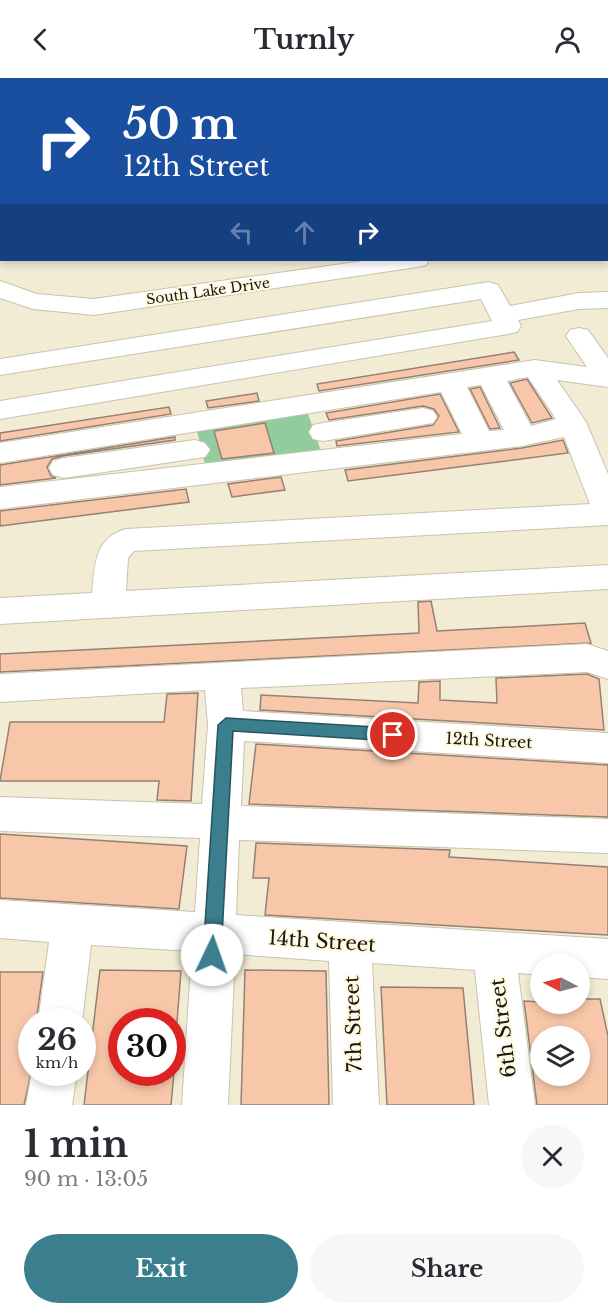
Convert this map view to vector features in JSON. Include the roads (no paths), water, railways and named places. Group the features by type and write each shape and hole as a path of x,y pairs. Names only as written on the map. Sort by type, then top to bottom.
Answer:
{"street":[{"name":"South Lake Drive","path":"0,289 42,303 94,307 410,261"},
{"path":"0,367 489,290 508,326 0,410"},
{"path":"502,315 579,301 608,300"},
{"path":"579,336 608,378"},
{"path":"17,469 195,449 312,404 535,368 608,378"},
{"path":"108,606 112,554 126,540 608,513 572,422 535,368"},
{"path":"490,375 522,436"},
{"path":"450,382 480,442"},
{"path":"410,388 437,447"},
{"path":"312,404 328,445"},
{"path":"328,445 423,417"},
{"path":"17,469 195,449 328,445 437,447 560,429 572,422"},
{"path":"0,498 17,469"},
{"path":"0,611 608,578"},
{"path":"0,688 587,658 608,665"},
{"path":"205,1105 226,725 222,675"},
{"name":"12th Street","path":"226,725 608,748"},
{"path":"0,814 608,836"},
{"name":"14th Street","path":"0,919 608,959"},
{"path":"62,1008 73,923"},
{"name":"7th Street","path":"350,943 356,1105"},
{"name":"6th Street","path":"494,952 512,1105"},
{"path":"50,1105 52,1086"}]}
